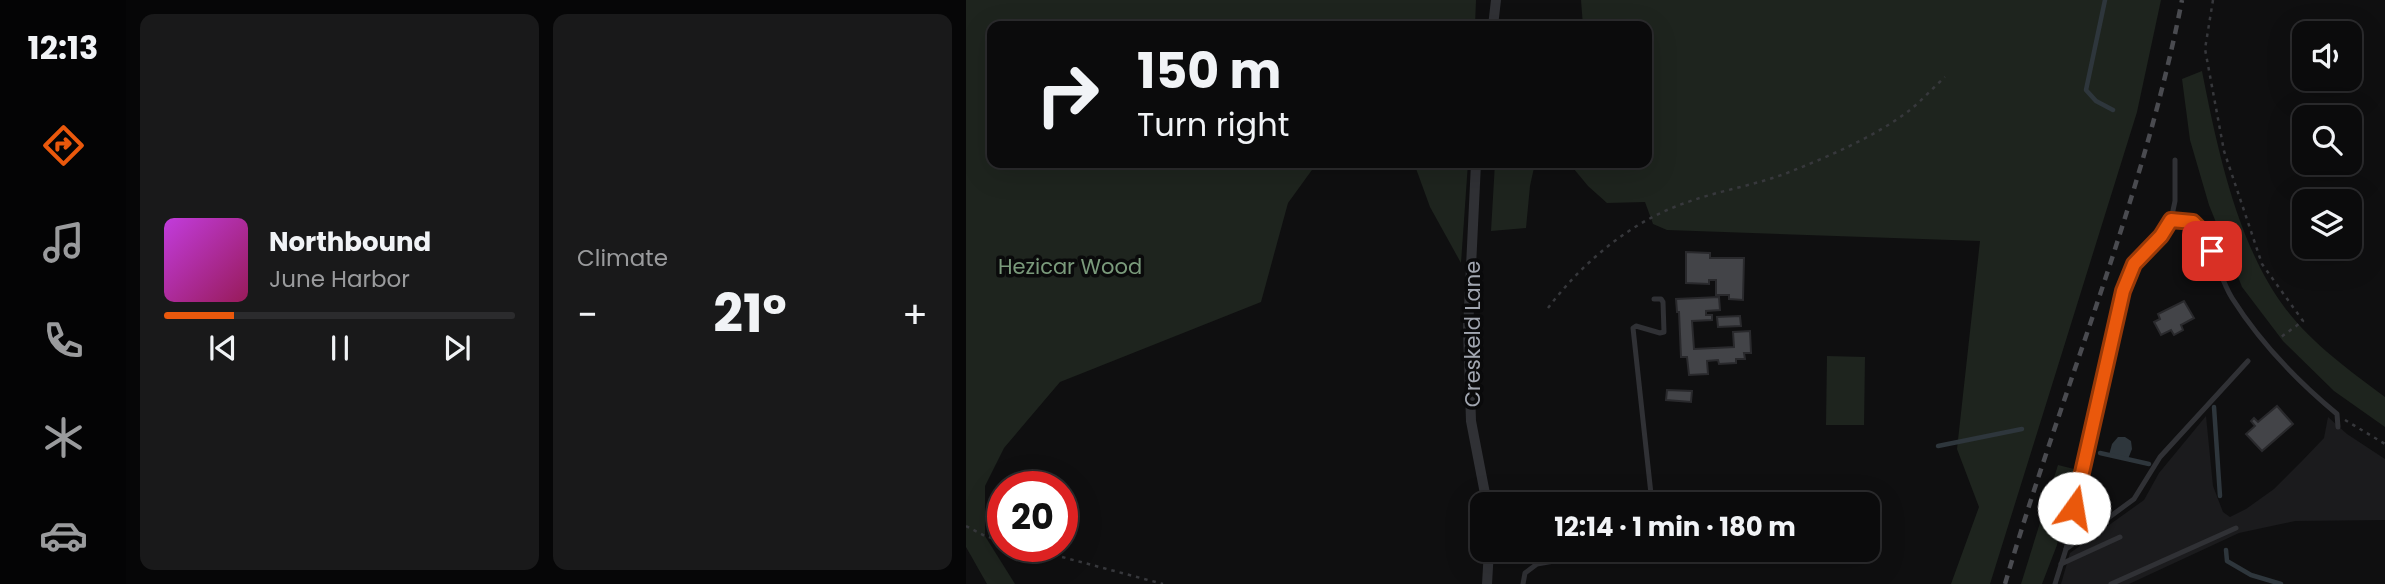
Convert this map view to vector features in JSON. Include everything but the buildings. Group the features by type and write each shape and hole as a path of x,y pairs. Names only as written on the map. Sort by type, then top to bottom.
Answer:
{"street":[{"path":"1494,21 1496,0"},
{"name":"Creskeld Lane","path":"1476,168 1468,329 1472,421 1486,492"},
{"path":"1487,584 1488,562"}],"lane":[{"path":"2056,584 2123,291 2134,264 2161,236 2171,220 2175,201 2175,160"},
{"path":"2171,220 2193,222 2204,233 2231,295 2265,344 2302,385 2337,414 2338,427"},
{"path":"1651,492 1633,328 1636,326 1664,332 1663,302 1661,299 1654,299"},
{"path":"2066,549 2134,499 2160,457 2248,361"},
{"path":"2111,584 2236,528"},
{"path":"2062,564 2120,537"},
{"path":"1523,584 1525,573 1537,564 1548,562"}],"path":[{"path":"2213,0 2205,49 2224,151 2262,264 2303,321 2281,337"},
{"path":"1548,308 1568,281 1614,242 1649,218 1685,203 1790,172 1853,145 1909,110 1945,78"},
{"path":"2337,414 2385,444"},
{"path":"966,526 987,537"},
{"path":"1078,561 1163,584"}],"shaded area":[{"path":"2206,416 2213,486 2223,512 2230,517 2274,489 2302,461 2324,438 2328,417 2347,434 2385,459 2385,520 2295,521 2239,533 2129,584 2061,584 2070,553 2144,500 2159,473"},
{"path":"2118,437 2131,441 2132,449 2128,459 2109,455 2112,444"}],"green space":[{"name":"Hezicar Wood","path":"966,0 1476,0 1475,21 987,21 987,168 1313,168 1288,203 1261,302 1060,382 1004,448 992,471 987,471 987,562 1001,562 1015,584 987,584 966,547"},
{"path":"1581,0 2161,0 2137,112 1990,584 1951,584 1979,507 1957,449 1980,241 1667,230 1653,224 1645,202 1607,203 1573,168 1652,168 1652,21 1583,21"},
{"path":"2202,71 2231,194 2254,255 2268,283 2307,333 2385,397 2385,427 2334,391 2283,341 2242,287 2209,205 2190,140 2182,79"},
{"path":"1416,168 1468,168 1461,263 1430,207"},
{"path":"1495,168 1534,168 1526,228 1491,231"},
{"path":"1827,356 1865,357 1864,425 1826,425"},
{"path":"2058,465 2074,469 2057,545 2042,584 2021,584"}],"waterway":[{"path":"2105,0 2086,90 2096,101 2113,110"},
{"path":"2214,407 2220,496"},
{"path":"1938,446 2022,429"},
{"path":"2100,453 2149,464"},
{"path":"2226,550 2227,561 2251,575 2281,584"}],"railway":[{"path":"2005,584 2124,221 2166,75 2182,0"}],"route":[{"path":"2074,508 2123,291 2134,264 2161,236 2171,220 2193,222 2204,233 2212,251"}]}
